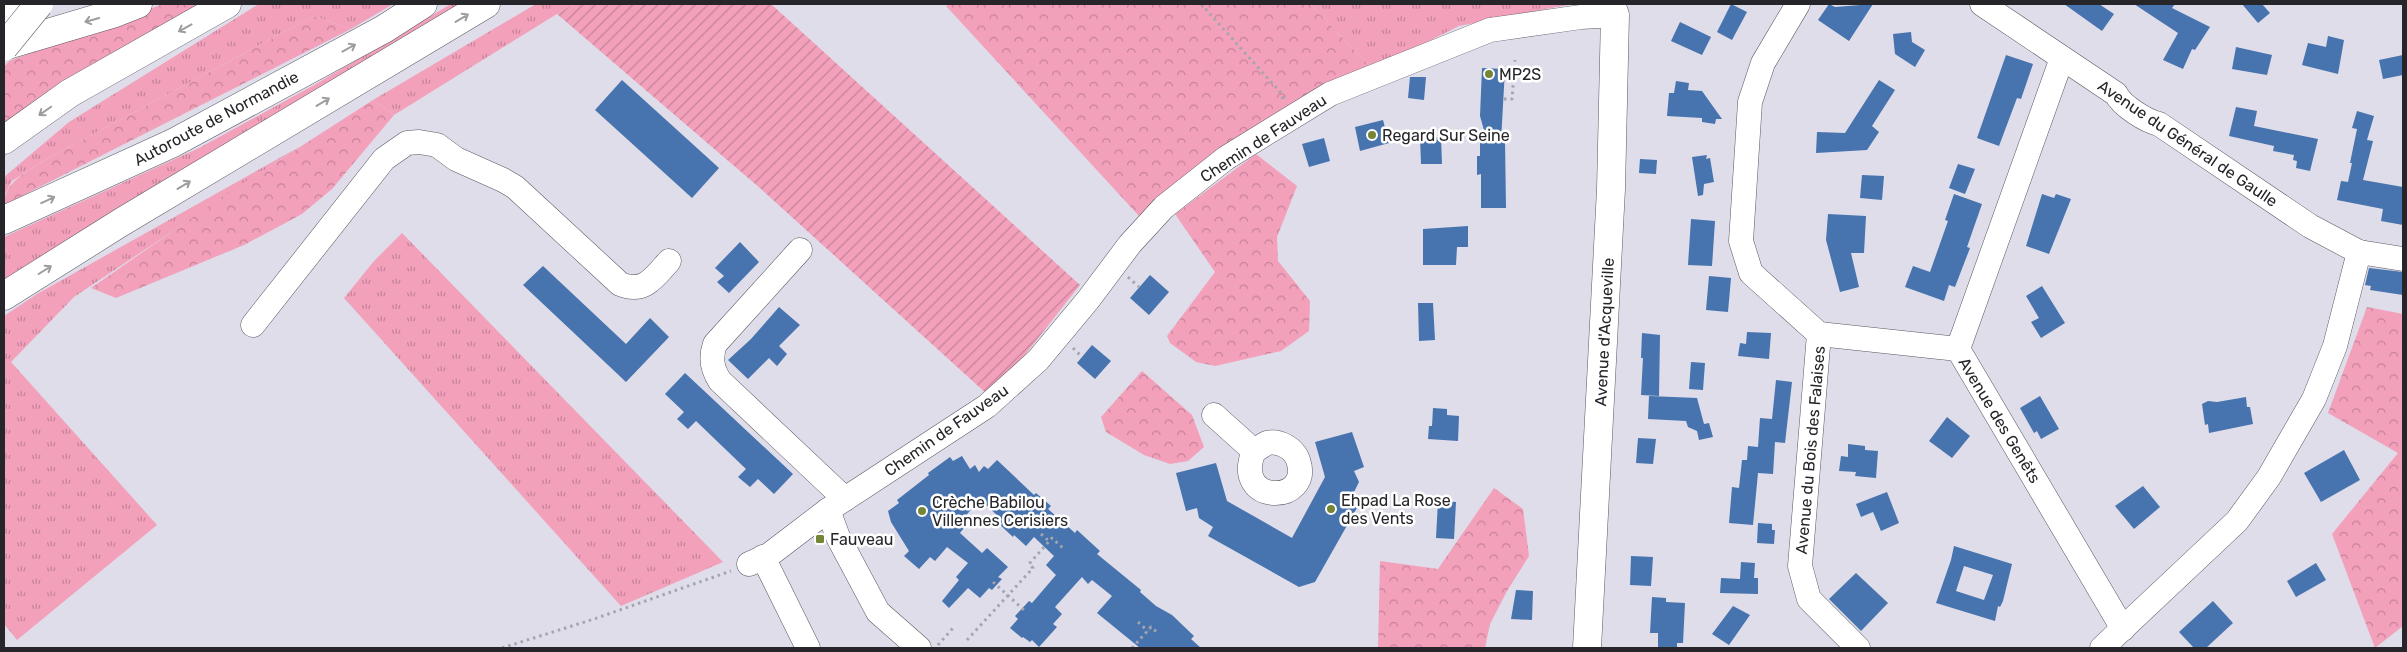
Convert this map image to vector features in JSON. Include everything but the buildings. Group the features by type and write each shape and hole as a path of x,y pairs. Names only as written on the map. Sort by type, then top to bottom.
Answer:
{"main road":[{"path":"4,18 16,4"},
{"path":"4,46 40,4"},
{"path":"4,46 115,13 138,4"},
{"path":"4,140 70,93 227,4"},
{"name":"Autoroute de Normandie","path":"4,220 173,143 384,29 423,4"},
{"path":"4,296 120,223 486,4"},
{"name":"Avenue d'Acqueville","path":"1587,648 1611,189 1615,8"}],"street":[{"name":"Avenue du Bois des Falaises","path":"1798,4 1763,63 1750,102 1741,241 1751,273 1819,334 1800,566 1809,598 1858,648"},
{"name":"Avenue du Général de Gaulle","path":"1982,4 2116,94 2119,100 2152,122 2159,124 2310,226 2358,252 2403,259"},
{"name":"Chemin de Fauveau","path":"756,561 770,554 837,505 986,406 1038,360 1088,300 1130,244 1164,207 1226,158 1330,94 1490,30 1581,18 1615,8"},
{"name":"Avenue des Genêts","path":"2062,58 1958,349 2123,629"},
{"path":"253,325 384,159 407,143 419,142 436,145 456,159 515,187 620,284 630,288 639,288 653,279 669,261"},
{"path":"800,250 715,344 712,361 714,372 720,381 837,505 838,538 878,612 928,648"},
{"path":"2102,648 2237,521 2250,506 2288,447 2314,399 2335,346 2358,252"},
{"path":"1819,334 1958,349"},
{"path":"1214,415 1254,451"},
{"path":"756,561 808,648"}],"path":[{"path":"1201,4 1281,93 1293,117"},
{"path":"1504,99 1512,99 1515,60"},
{"path":"1128,277 1139,287"},
{"path":"1072,347 1082,357"},
{"path":"1041,534 1049,541"},
{"path":"967,640 1033,568 1029,564 1052,538 1065,550"},
{"path":"502,648 612,613 756,561"},
{"path":"993,582 1024,610"},
{"path":"1138,622 1148,631"},
{"path":"928,648 953,628"},
{"path":"1132,648 1151,628 1159,634"}],"green space":[{"path":"163,4 199,4 57,85 4,124 4,67 9,61"},
{"path":"259,4 393,4 351,29 314,16 45,160 12,181 4,196 4,177 69,122"},
{"path":"451,4 468,4 4,287 4,237 199,148 316,84"},
{"path":"536,4 573,4 394,115 373,100"},
{"path":"573,4 771,4 1080,285 1024,356 988,395 761,189 557,14"},
{"path":"950,4 1310,4 1373,69 1140,217 946,6"},
{"path":"1310,4 1572,4 1459,26 1373,69"},
{"path":"314,16 351,29 4,205 5,197 12,183 45,160"},
{"path":"373,100 394,115 332,189 302,214 244,245 116,298 91,288 225,195"},
{"path":"299,147 74,297 11,362 157,525 17,640 4,624 4,316 37,294"},
{"path":"1256,154 1297,186 1277,237 1278,261 1310,301 1309,331 1281,351 1215,366 1196,362 1170,343 1167,336 1215,272 1175,214"},
{"path":"402,233 723,562 621,606 344,298 374,261"},
{"path":"2367,307 2403,314 2403,626 2375,648 2332,534 2398,453 2328,413"},
{"path":"1142,371 1192,415 1204,447 1188,461 1170,464 1144,455 1106,432 1101,417"},
{"path":"1494,488 1523,509 1529,556 1507,591 1490,624 1485,648 1378,648 1380,561 1438,569"}],"place":[{"name":"MP2S","path":"1489,74"},
{"name":"Regard Sur Seine","path":"1372,135"},
{"name":"Ehpad La Rose des Vents","path":"1331,509"},
{"name":"Crèche Babilou Villennes Cerisiers","path":"922,511"},
{"name":"Fauveau","path":"820,539"}]}
